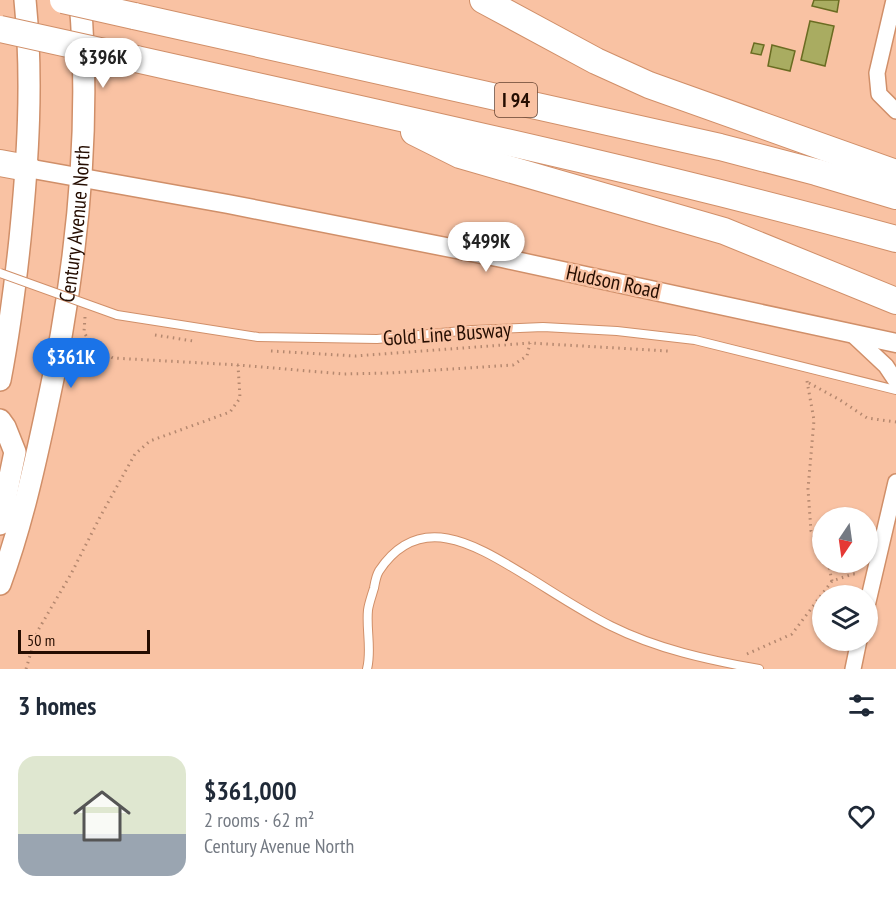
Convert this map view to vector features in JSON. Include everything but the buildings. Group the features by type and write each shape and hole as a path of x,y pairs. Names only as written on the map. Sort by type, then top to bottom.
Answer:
{"highway":[{"name":"I 94","path":"63,0 720,147 896,196"},
{"path":"483,0 596,61 648,85 896,173"},
{"name":"I 94","path":"0,29 733,196 896,239"},
{"path":"379,114 460,155 724,231 896,301"},
{"path":"0,163 27,168"}],"main road":[{"path":"0,380 27,168 29,83 25,0"},
{"name":"Century Avenue North","path":"0,584 31,482 61,345 81,179 83,90 80,0"},
{"path":"0,420 15,452 0,524"}],"street":[{"path":"894,0 878,73 879,94 896,111"},
{"name":"Hudson Road","path":"27,168 249,208 491,256 896,343"},
{"path":"853,335 886,366 896,381"},
{"path":"872,585 896,482"},
{"path":"879,554 896,520"},
{"path":"852,669 856,651"}],"lane":[{"name":"Gold Line Busway","path":"0,273 117,315 258,337 377,339 472,330 543,327 617,331 695,340 896,390"},
{"path":"367,669 369,661 368,611 377,574 390,557 414,540 440,537 457,539 490,553 610,626 651,644 727,664 759,669"}],"path":[{"path":"86,311 84,332 93,348 113,358 344,374 390,373 513,364 527,356 530,343"},
{"path":"147,334 203,343"},
{"path":"271,351 355,356 530,343 672,351"},
{"path":"26,669 37,632 71,574 135,454 150,441 230,412 240,398 238,365"},
{"path":"812,533 808,489 814,420 807,381 840,399 867,418 896,422"},
{"path":"830,573 832,581"},
{"path":"727,664 792,634 832,581 853,573 874,576"}]}
